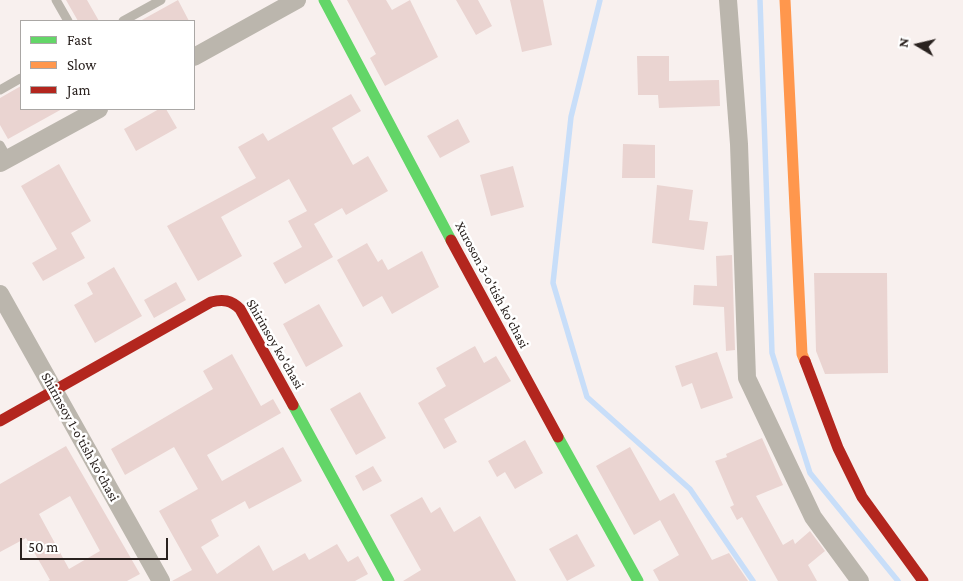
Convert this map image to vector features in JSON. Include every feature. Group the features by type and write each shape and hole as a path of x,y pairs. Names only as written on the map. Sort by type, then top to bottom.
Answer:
{"street":[{"path":"195,56 297,0"},
{"name":"Xuroson 3-o'tish ko'chasi","path":"324,0 494,321 638,581"},
{"path":"728,0 739,144 747,378 813,517 860,581"},
{"path":"785,0 802,354 838,448 862,497 923,581"},
{"path":"3,156 97,110"},
{"name":"Shirinsoy 1-o'tish ko'chasi","path":"0,294 161,581"},
{"name":"Shirinsoy ko'chasi","path":"0,421 211,302 228,300 235,303 389,581"}],"lane":[{"path":"56,0 67,20"},
{"path":"125,20 161,0"},
{"path":"0,90 20,79"}],"building":[{"path":"66,0 87,0 98,20 77,20"},
{"path":"178,0 188,20 142,20"},
{"path":"347,0 386,0 392,10 410,0 438,57 385,86 370,58 376,54"},
{"path":"456,0 478,0 492,26 476,35"},
{"path":"510,0 543,0 552,45 522,52"},
{"path":"637,56 669,56 669,81 719,80 720,106 659,108 658,95 638,95"},
{"path":"20,87 20,110 60,110 8,139 0,125 0,98"},
{"path":"351,94 361,111 332,128 353,165 368,156 388,191 346,215 342,208 314,224 333,257 285,284 273,263 302,247 288,221 307,211 289,179 221,217 242,256 198,281 167,226 256,178 238,147 263,133 268,141"},
{"path":"157,110 167,110 177,128 136,151 124,129"},
{"path":"458,119 470,142 440,158 427,136"},
{"path":"623,144 655,145 655,178 622,178"},
{"path":"59,164 91,221 71,233 85,258 43,281 32,263 57,249 21,186"},
{"path":"513,166 524,207 491,216 480,175"},
{"path":"657,185 693,190 689,220 708,222 704,250 652,243"},
{"path":"367,243 378,262 382,259 388,270 422,251 439,287 392,314 382,296 363,307 337,260"},
{"path":"732,255 735,350 726,351 724,307 693,305 694,285 717,286 716,256"},
{"path":"114,267 142,316 95,343 74,305 93,294 87,283"},
{"path":"814,273 887,273 888,373 825,374 816,351"},
{"path":"176,282 186,300 154,318 144,300"},
{"path":"319,304 343,346 306,367 283,324"},
{"path":"475,346 484,363 496,356 511,381 444,419 457,442 444,449 418,403 446,386 436,368"},
{"path":"717,352 733,398 701,409 692,383 682,387 675,366"},
{"path":"232,354 261,406 273,399 281,413 207,455 222,481 283,447 302,481 249,509 245,501 211,520 219,536 201,547 217,574 259,545 273,571 305,553 309,560 337,544 348,562 358,556 368,574 355,581 172,581 192,570 159,511 198,489 174,447 125,475 111,449 213,389 203,371"},
{"path":"360,392 386,438 356,455 330,409"},
{"path":"762,438 783,485 756,496 783,545 793,539 795,544 810,531 825,551 808,565 817,581 778,581 742,517 737,520 730,507 734,505 715,461 727,457 726,454"},
{"path":"525,440 543,473 515,489 505,472 497,477 488,461"},
{"path":"66,446 140,574 127,581 48,581 50,580 26,538 0,552 0,484","holes":["70,496 100,551 69,569 39,514"]},
{"path":"630,447 660,501 674,493 712,560 729,553 748,581 659,581 653,570 679,555 660,520 634,535 596,466"},
{"path":"373,466 382,481 363,491 355,476"},
{"path":"422,497 431,513 440,507 454,532 480,516 516,581 403,581 421,570 390,515"},
{"path":"577,534 595,566 567,581 549,549"}],"waterway":[{"path":"600,0 571,117 553,283 587,397 690,489 753,581"},
{"path":"760,0 772,353 810,473 898,581"}],"traffic: fast":[{"path":"324,0 451,240"},
{"path":"293,405 389,581"},
{"path":"558,437 638,581"}],"traffic: slow":[{"path":"785,0 802,354 805,361"}],"traffic: jam":[{"path":"451,240 558,437"},
{"path":"0,421 211,302 219,301 230,302 240,309 293,405"},
{"path":"805,361 838,448 862,497 923,581"}]}
